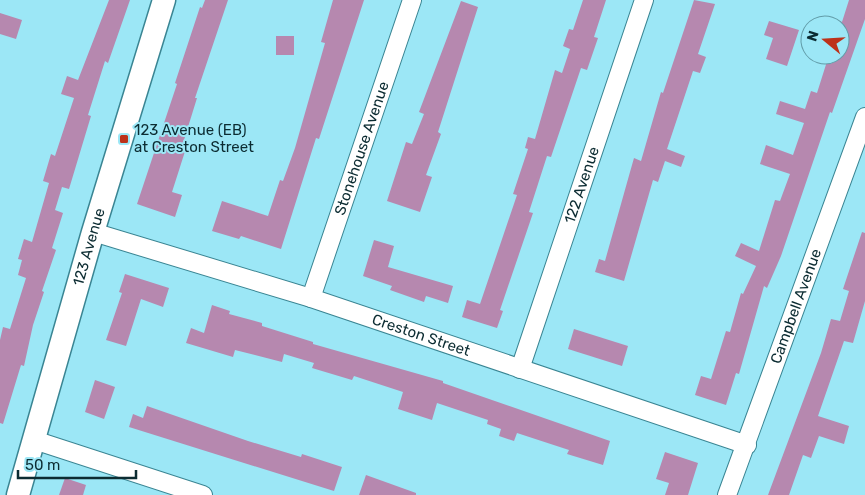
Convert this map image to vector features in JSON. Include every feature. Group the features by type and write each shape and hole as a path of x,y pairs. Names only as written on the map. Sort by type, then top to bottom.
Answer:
{"street":[{"name":"123 Avenue","path":"18,495 94,232 164,0"},
{"name":"Stonehouse Avenue","path":"311,298 412,0"},
{"name":"122 Avenue","path":"520,370 644,0"},
{"name":"Campbell Avenue","path":"727,495 747,445 865,117"},
{"name":"Creston Street","path":"94,232 311,298 747,445"},
{"path":"34,440 203,495"}],"building":[{"path":"109,0 130,0 108,63 105,61 88,115 91,116 69,189 62,187 55,210 63,213 52,248 56,250 42,291 44,292 33,325 24,366 21,365 3,424 0,423 0,340 3,327 10,329 26,278 18,275 22,260 18,259 24,239 32,242 49,183 43,181 51,154 55,156 74,98 61,94 67,76 78,80"},
{"path":"205,0 228,0 195,98 197,98 184,140 188,142 172,192 182,195 175,217 137,204 177,84 175,83 200,7 202,8"},
{"path":"333,0 364,0 319,139 316,138 281,249 241,236 239,239 212,231 222,201 268,216 280,180 283,181 295,148 325,43 321,42"},
{"path":"583,0 606,0 594,37 598,38 587,70 581,68 551,157 547,156 529,212 533,213 500,310 503,311 497,328 462,317 467,300 480,304 517,195 513,194 528,149 525,148 528,137 535,139 555,70 562,73 570,49 563,46 569,29 573,30"},
{"path":"694,0 715,4 698,54 706,57 700,73 693,71 667,149 685,156 681,167 665,161 658,182 653,180 624,281 595,272 599,259 605,261 634,158 641,161 661,92 663,93"},
{"path":"849,0 865,0 865,19 850,62 850,15 844,15"},
{"path":"461,1 478,7 438,132 441,134 426,175 432,177 420,212 387,201 406,142 412,144 424,114 419,112"},
{"path":"0,13 22,20 16,39 0,34"},
{"path":"769,21 799,30 787,66 766,59 773,38 764,35"},
{"path":"276,36 294,36 294,55 276,55"},
{"path":"826,65 849,65 832,113 830,112 781,256 767,288 764,286 739,374 736,373 726,405 695,395 701,376 711,379 726,331 730,332 741,293 743,294 756,266 735,256 741,243 759,251 775,200 780,201 790,174 760,164 766,145 793,155 804,123 776,114 780,101 805,109 811,91 817,93"},
{"path":"862,232 865,233 865,301 853,343 844,341 818,416 849,426 844,444 819,436 811,458 803,455 789,495 768,495 821,353 831,319 840,321 849,291 843,289"},
{"path":"374,240 394,246 388,267 453,286 448,303 426,296 424,302 390,290 392,286 363,276"},
{"path":"125,274 169,288 163,307 141,299 126,346 106,340 122,293 119,292"},
{"path":"212,305 230,311 229,314 262,323 262,326 313,342 313,344 443,381 443,383 610,441 603,465 567,454 569,450 517,433 514,441 499,436 501,429 487,424 488,420 437,403 432,420 398,409 403,392 354,376 352,380 312,368 314,363 284,354 282,362 235,350 233,357 186,343 191,328 204,333"},
{"path":"574,329 628,346 622,366 568,349"},
{"path":"95,380 115,387 104,419 85,412"},
{"path":"147,406 248,441 301,457 302,454 342,467 334,491 129,427 133,414 143,418"},
{"path":"665,452 698,463 688,495 665,495 669,483 656,479"},
{"path":"366,475 416,493 416,495 359,495"},
{"path":"65,478 86,485 83,495 59,495"}],"place":[{"name":"123 Avenue (EB) at Creston Street","path":"124,139"}]}
